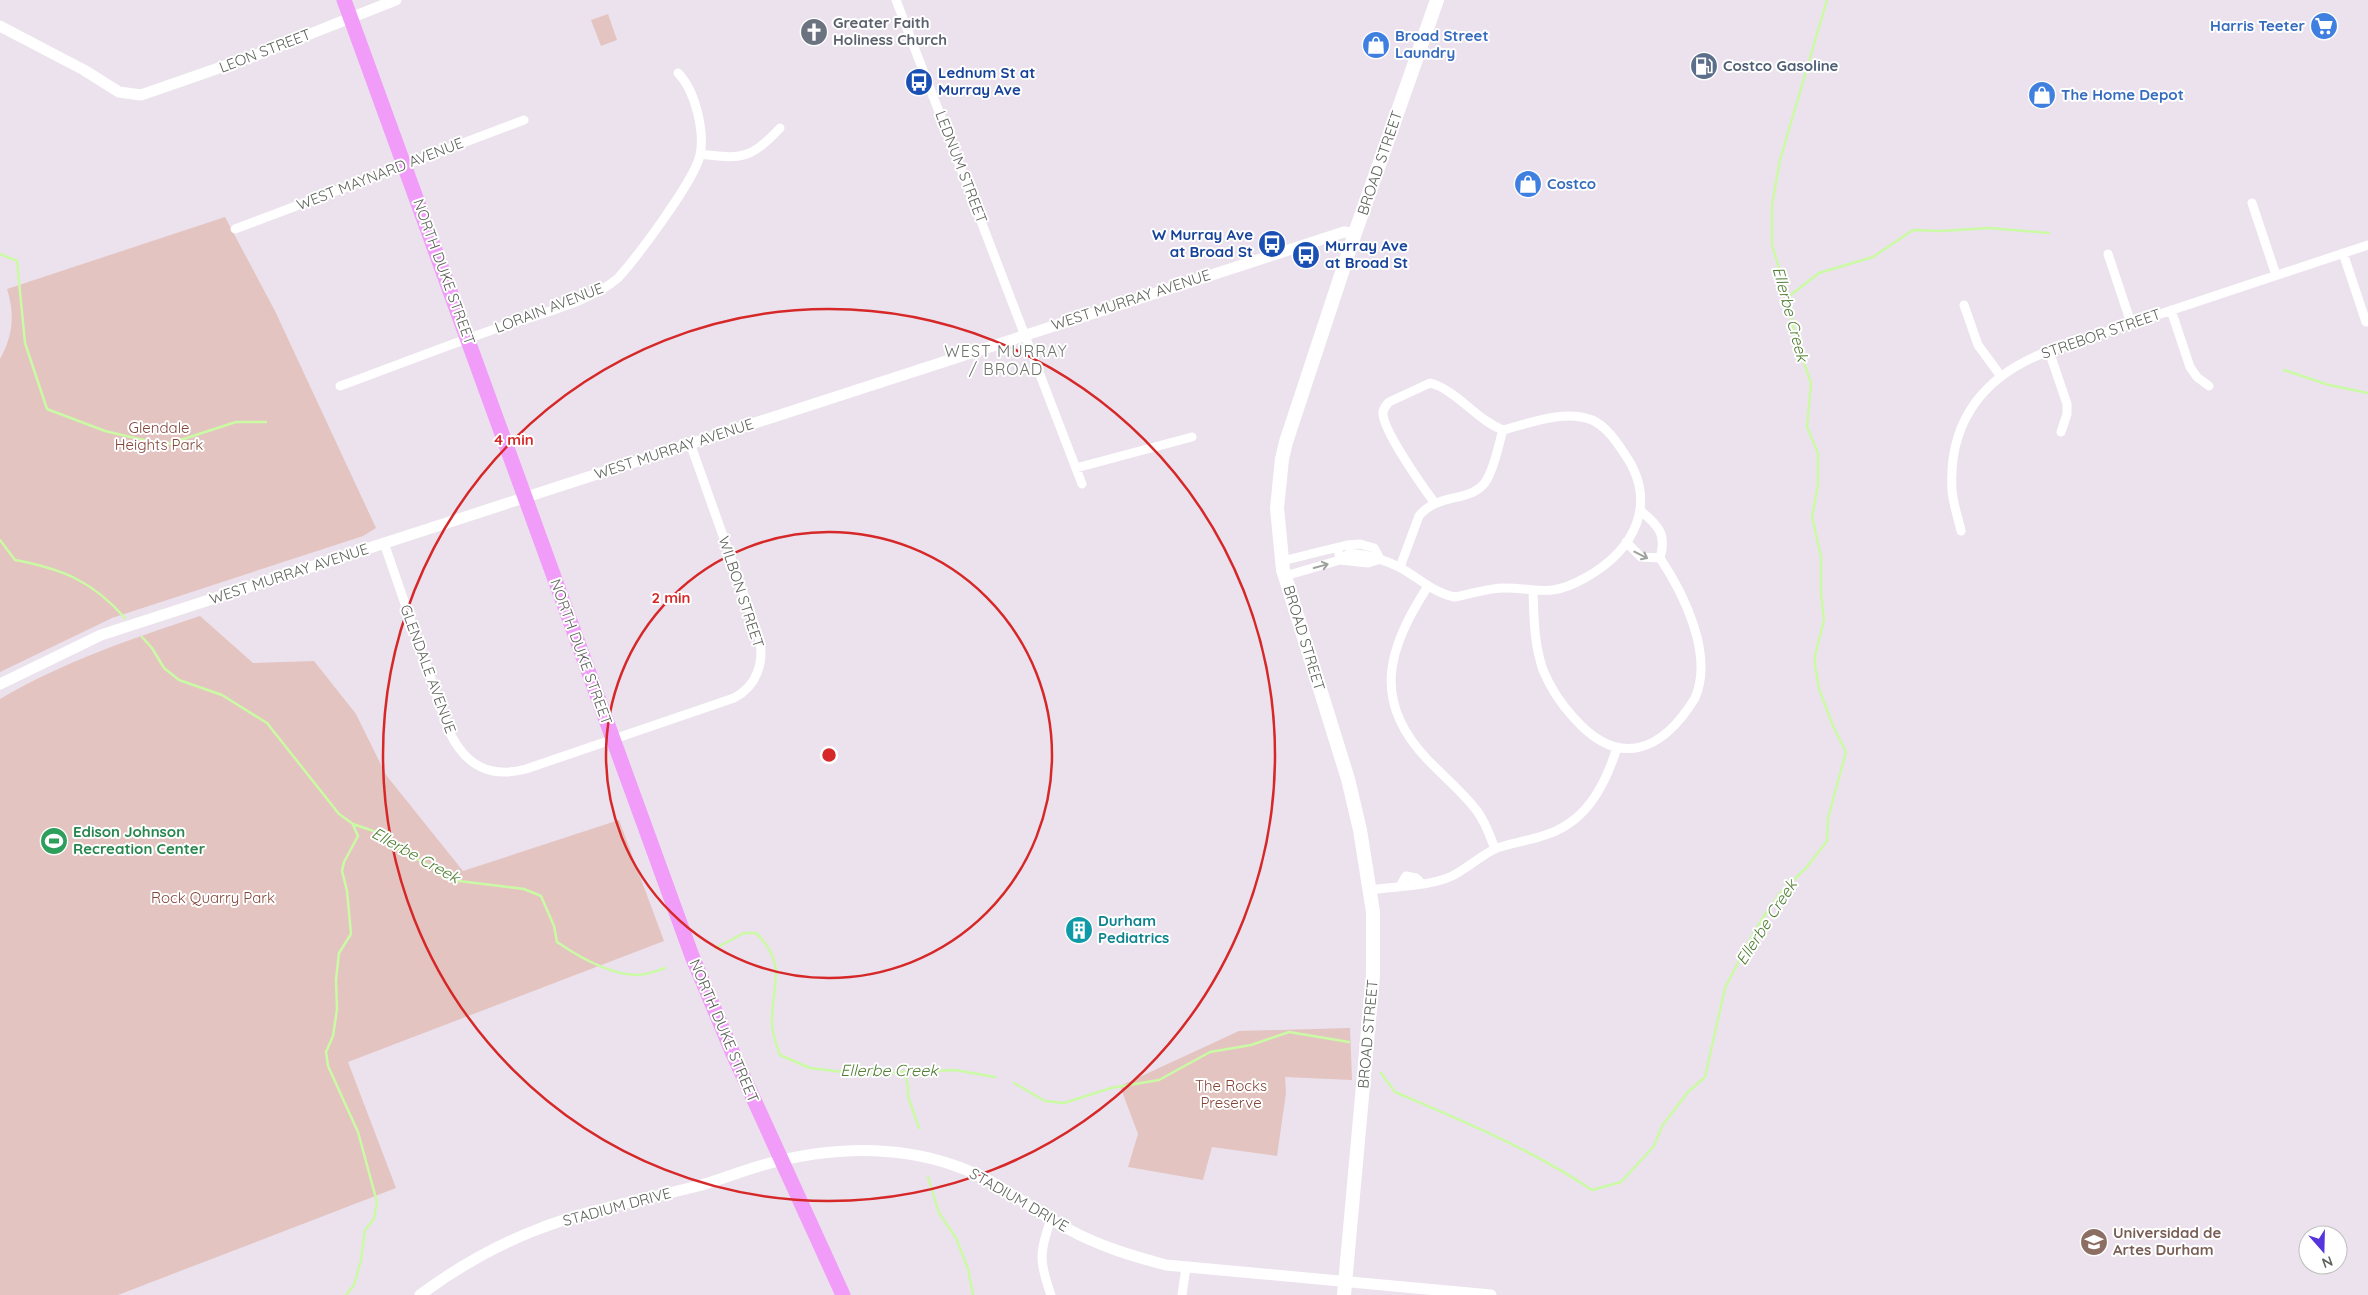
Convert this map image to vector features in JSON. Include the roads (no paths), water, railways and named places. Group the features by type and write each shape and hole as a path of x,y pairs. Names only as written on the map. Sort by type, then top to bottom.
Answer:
{"highway":[{"name":"NORTH DUKE STREET","path":"344,0 406,164 524,496 692,956 781,1161 843,1295"}],"main road":[{"name":"BROAD STREET","path":"1345,1289 1374,945 1370,890 1360,830 1348,779 1285,576 1277,508 1282,459 1355,233 1437,0"}],"street":[{"name":"LEON STREET","path":"0,26 84,70 113,88 132,95 165,88 262,53 396,0"},
{"name":"LEDNUM STREET","path":"896,0 1082,484"},
{"name":"LORAIN AVENUE","path":"340,386 467,338 587,297 610,285 626,270 675,200 688,181 700,154 698,113 686,84 678,73"},
{"name":"WEST MAYNARD AVENUE","path":"235,229 524,120"},
{"path":"700,154 729,158 750,153 757,150 780,128"},
{"path":"2252,203 2276,275"},
{"name":"WEST MURRAY AVENUE","path":"0,684 101,635 1025,334 1344,232 1355,233"},
{"name":"STREBOR STREET","path":"1961,531 1952,491 1952,464 1955,445 1971,409 2000,375 2026,360 2049,351 2368,245"},
{"path":"2343,253 2366,322"},
{"path":"2108,254 2131,323"},
{"path":"1964,305 1978,345 2000,375"},
{"path":"2171,310 2190,367 2197,377 2209,386"},
{"path":"2049,351 2067,404 2067,414 2062,432"},
{"path":"1282,561 1338,549 1374,548 1380,559 1400,567 1440,593 1455,597 1494,589 1556,590 1584,578 1605,565 1626,542 1641,511 1640,488 1633,465 1610,435 1592,420 1573,416 1556,417 1503,430 1483,420 1442,386 1430,383 1389,402 1384,407 1384,418 1402,454 1434,502"},
{"path":"1400,567 1419,516 1434,502 1479,489 1486,481 1503,430"},
{"path":"1076,468 1192,437"},
{"name":"WILBON STREET","path":"613,740 734,698 748,688 760,667 762,657 759,638 690,443"},
{"path":"1641,511 1658,527 1663,539 1664,547 1660,558"},
{"path":"1626,542 1641,557 1660,558"},
{"name":"GLENDALE AVENUE","path":"384,543 449,731 457,746 472,763 493,772 511,773 613,740"},
{"path":"1338,549 1340,560"},
{"path":"1285,576 1340,560 1355,549"},
{"path":"1533,591 1536,641 1548,680 1558,698 1589,734 1605,745 1618,748 1639,747 1662,736 1691,704 1698,690 1700,672 1692,618 1681,592 1660,558"},
{"path":"1340,560 1368,563 1380,559"},
{"path":"1428,586 1409,617 1393,655 1392,679 1395,705 1400,720 1415,746 1478,812 1495,849"},
{"path":"1370,890 1400,886 1414,887 1421,883 1452,876 1495,849 1550,834 1578,817 1597,796 1618,748"},
{"name":"STADIUM DRIVE","path":"420,1295 466,1264 532,1231 598,1211 706,1184 781,1161 817,1154 862,1151 889,1151 923,1156 952,1164 996,1184 1084,1238 1118,1252 1166,1265 1345,1289 1490,1295"},
{"path":"1050,1295 1041,1263 1051,1219"},
{"path":"1182,1295 1186,1267"}],"waterway":[{"name":"Ellerbe Creek","path":"1381,1073 1395,1092 1521,1149 1545,1161 1592,1190 1621,1182 1654,1146 1662,1126 1688,1092 1705,1077 1725,988 1748,943 1782,891 1806,868 1827,841 1828,818 1846,752 1833,726 1819,689 1815,665 1815,655 1824,620 1821,593 1821,557 1812,517 1818,485 1818,453 1807,427 1811,383 1795,338 1788,297 1772,245 1772,205 1780,160 1827,0"},
{"path":"1788,297 1819,273 1873,257 1913,230 1940,231 1989,228 2049,233"},
{"path":"0,254 17,261 25,343 47,409 105,431 165,445 236,422 266,422"},
{"path":"2284,370 2329,385 2368,393"},
{"name":"Ellerbe Creek","path":"0,540 15,560 48,568 76,578 101,595 125,618"},
{"name":"Ellerbe Creek","path":"142,637 152,648 164,668 179,680 222,695 267,723 339,814 353,824 382,834 402,851 459,881 524,889 541,896 554,926 557,942 595,964 617,972 638,975 648,974 665,968"},
{"path":"346,1295 354,1285 361,1260 365,1230 374,1219 377,1202 358,1132 328,1066 326,1052 333,1036 337,1009 336,980 339,953 351,934 347,891 342,871 344,862 358,836 353,825"},
{"name":"Ellerbe Creek","path":"716,948 744,933 756,933 766,945 775,966 776,976 772,1024 780,1055 810,1068 860,1074 955,1070 995,1077"},
{"name":"Ellerbe Creek","path":"1014,1083 1045,1101 1064,1103 1111,1088 1159,1080 1210,1052 1251,1045 1289,1032 1349,1042"},
{"path":"904,1071 908,1085 908,1096 919,1128"},
{"path":"928,1177 939,1213 956,1238 968,1269 973,1295"}],"place":[{"name":"Harris Teeter","path":"2324,26"},
{"name":"Greater Faith Holiness Church","path":"814,32"},
{"name":"Broad Street Laundry","path":"1376,45"},
{"name":"Costco Gasoline","path":"1704,66"},
{"name":"Lednum St at Murray Ave","path":"919,82"},
{"name":"The Home Depot","path":"2042,95"},
{"name":"Costco","path":"1528,184"},
{"name":"W Murray Ave at Broad St","path":"1272,244"},
{"name":"Murray Ave at Broad St","path":"1306,255"},
{"name":"Edison Johnson Recreation Center","path":"54,841"},
{"name":"Durham Pediatrics","path":"1079,930"},
{"name":"Universidad de Artes Durham","path":"2094,1242"}],"district":[{"name":"WEST MURRAY / BROAD","path":"1006,360"}],"park label":[{"name":"Glendale Heights Park","path":"159,436"},
{"name":"Rock Quarry Park","path":"213,898"},
{"name":"The Rocks Preserve","path":"1231,1094"}]}
